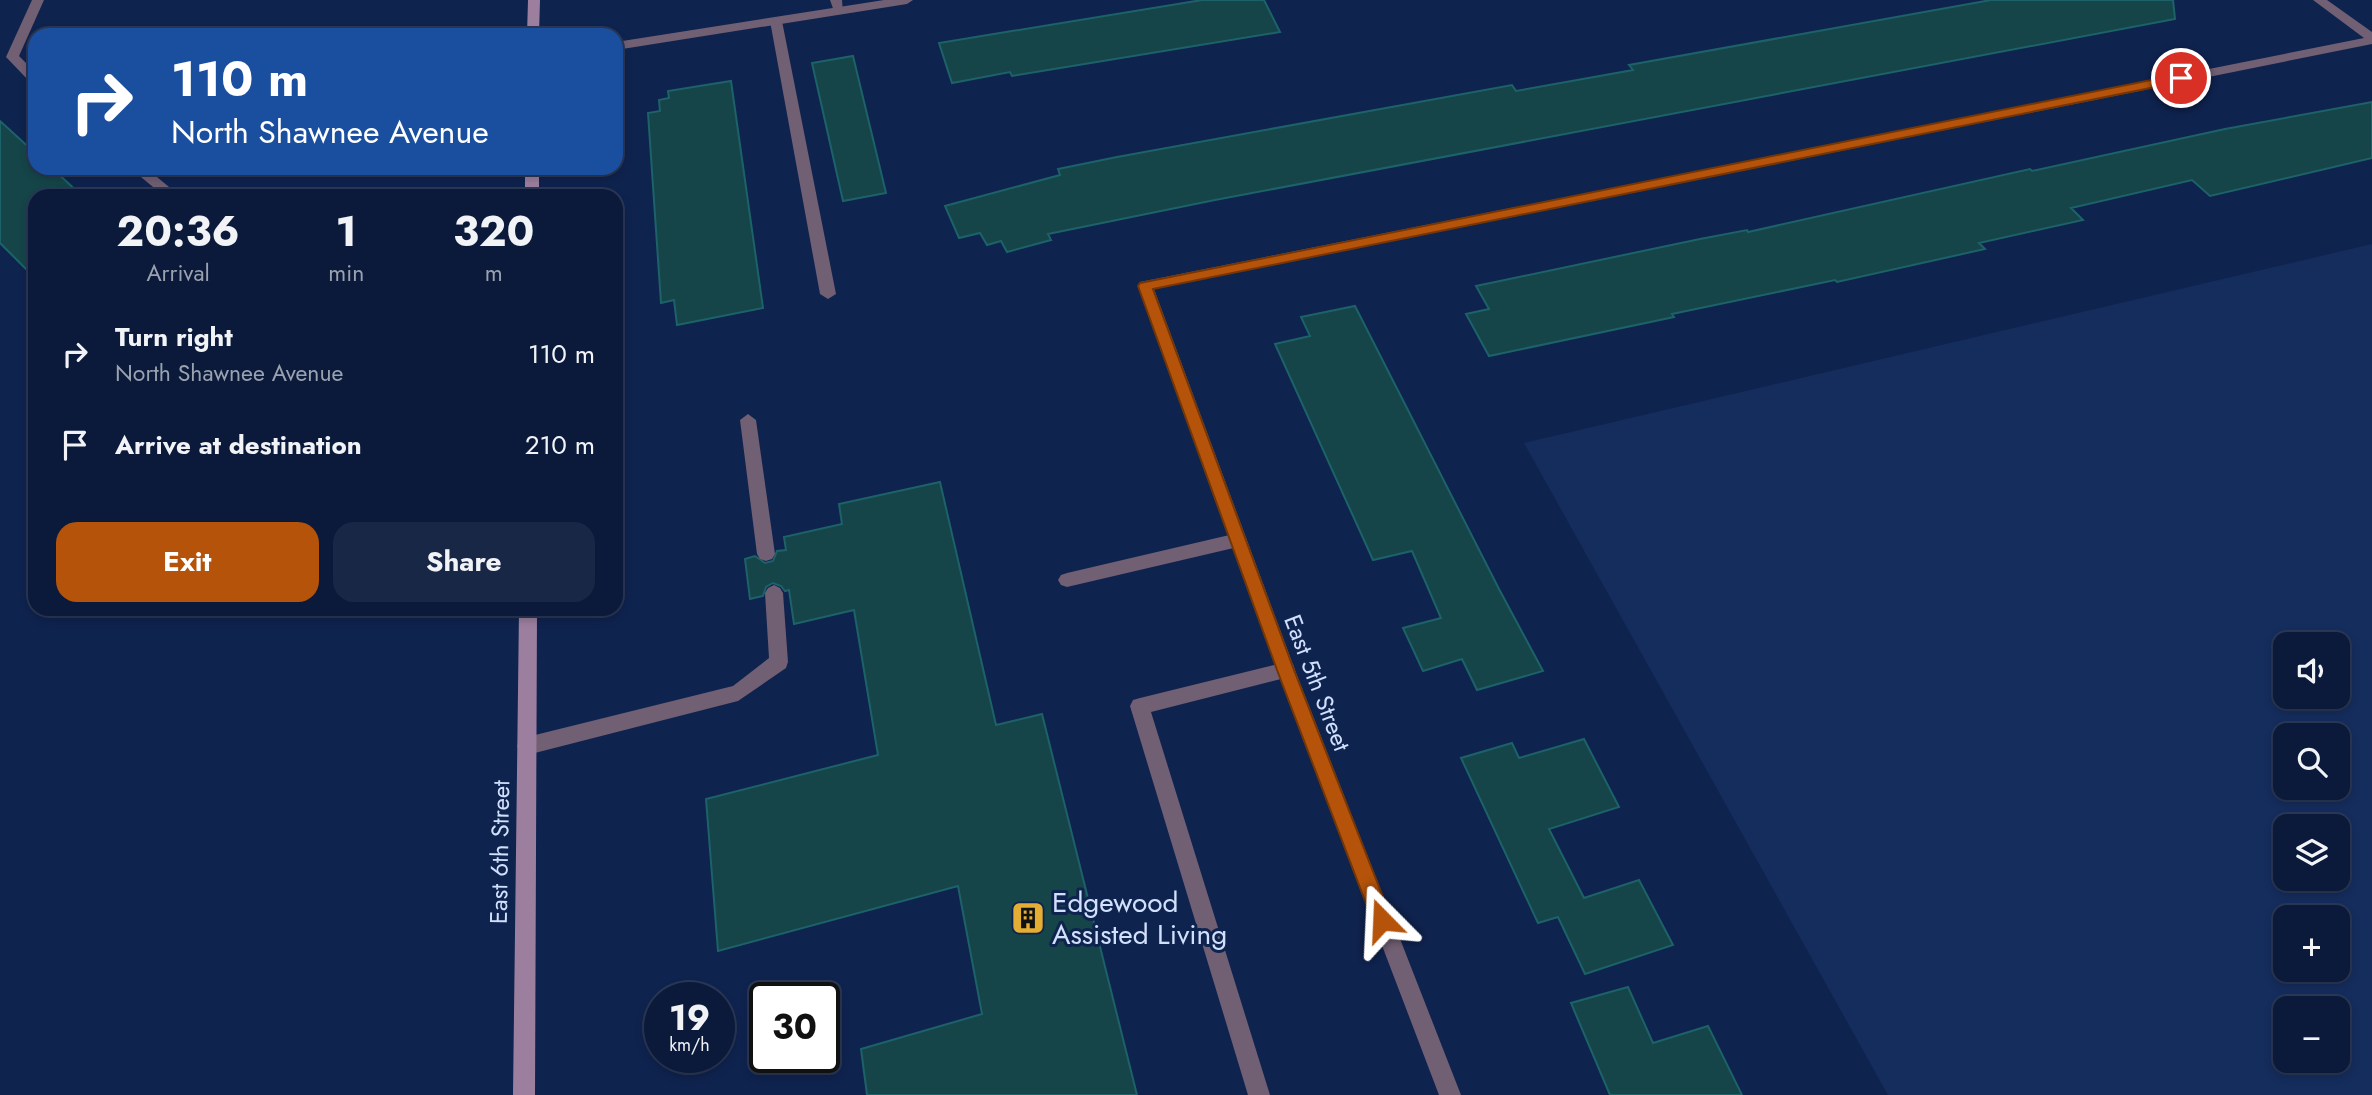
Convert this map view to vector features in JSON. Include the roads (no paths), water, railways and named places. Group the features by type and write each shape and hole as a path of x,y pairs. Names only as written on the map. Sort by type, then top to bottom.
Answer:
{"main road":[{"path":"533,28 534,0"},
{"name":"East 6th Street","path":"524,1095 528,616"}],"street":[{"path":"28,72 12,57 38,0"},
{"path":"623,45 776,21 837,5 907,0"},
{"path":"2319,0 2372,39"},
{"path":"776,21 828,294"},
{"name":"East 5th Street","path":"1450,1095 1286,670 1145,286 2372,39"},
{"path":"146,175 164,189"},
{"path":"748,420 766,554"},
{"path":"1067,580 1238,540"},
{"path":"527,746 738,693 779,662 774,593"},
{"path":"1259,1095 1140,706 1286,670"}],"place":[{"name":"Edgewood Assisted Living","path":"1028,918"}]}
